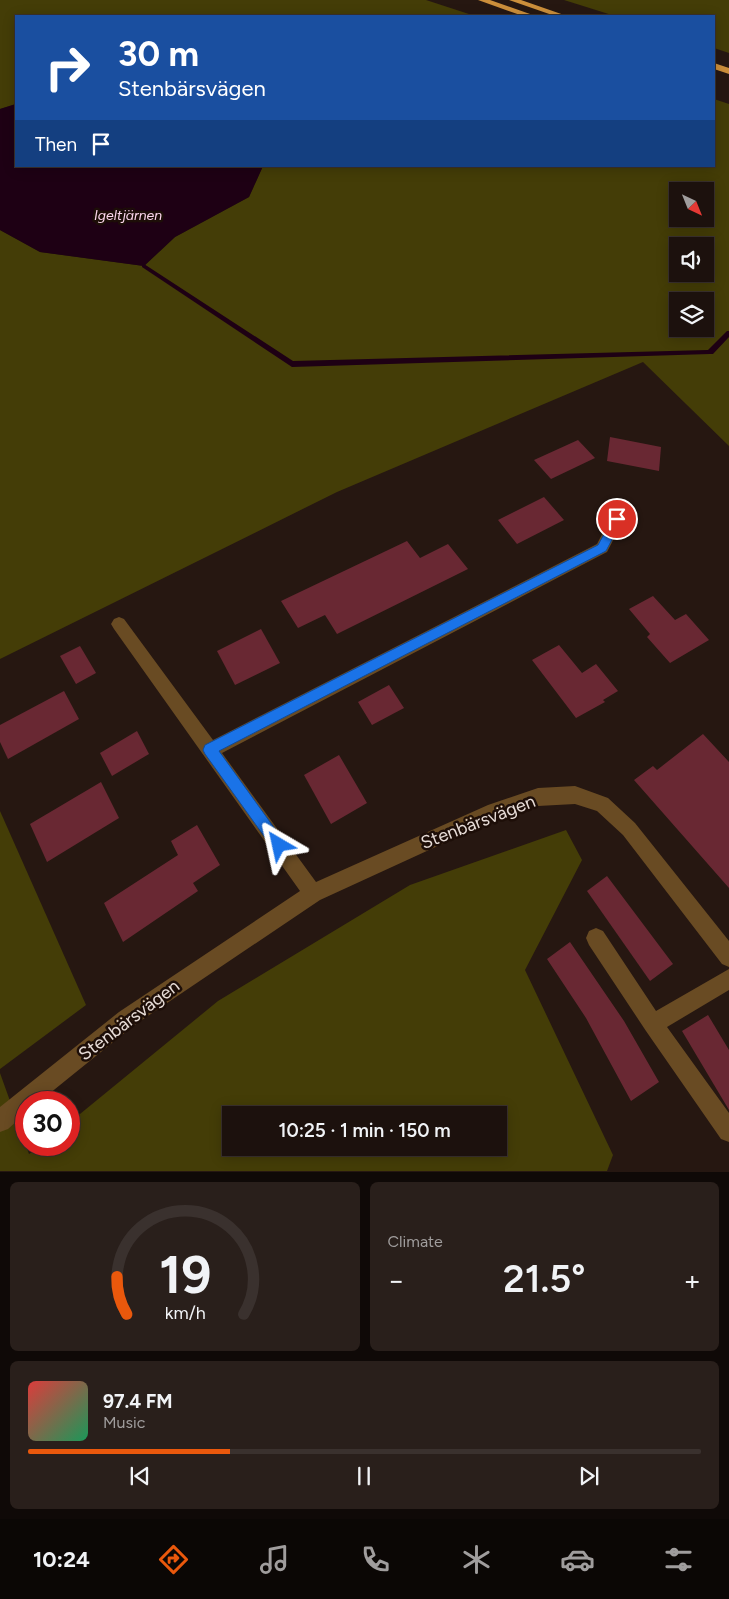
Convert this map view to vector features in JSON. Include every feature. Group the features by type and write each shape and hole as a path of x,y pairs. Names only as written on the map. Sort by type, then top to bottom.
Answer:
{"highway":[{"path":"482,0 529,15"},
{"path":"513,0 560,15"},
{"path":"715,66 729,71"},
{"path":"715,76 729,81"}],"street":[{"path":"210,750 602,548 617,519"},
{"path":"119,624 313,892"},
{"name":"Stenbärsvägen","path":"0,1121 126,1019 313,892 488,814 538,797 575,795 602,804 629,829 727,948"},
{"path":"596,938 653,1024 729,1131"},
{"path":"653,1024 729,979"}],"shaded area":[{"path":"0,0 426,0 472,15 15,15 15,104 0,109"},
{"path":"564,0 729,0 729,53 715,48 715,15 612,15"},
{"path":"715,99 729,104 729,446 643,362 337,492 0,659 0,230 40,252 144,266 175,237 249,197 263,167 715,167"},
{"path":"0,811 86,1005 0,1069"},
{"path":"566,830 582,860 525,970 613,1155 607,1171 0,1171 0,1073 15,1115 15,1156 80,1156 80,1114 218,1001 410,885"}],"water":[{"name":"Igeltjärnen","path":"15,104 15,167 263,167 249,197 175,237 144,266 40,252 0,230 0,109"}],"building":[{"path":"610,437 661,447 659,471 607,461"},
{"path":"578,440 595,458 551,479 534,460"},
{"path":"544,497 564,520 517,544 498,520"},
{"path":"407,541 420,558 448,544 468,569 337,634 325,615 298,628 281,601"},
{"path":"653,596 675,620 686,614 709,640 670,663 647,637 650,634 629,609"},
{"path":"261,629 280,663 235,685 217,651"},
{"path":"559,645 582,673 596,664 618,691 603,700 605,702 576,718 532,660"},
{"path":"80,646 96,673 76,684 60,656"},
{"path":"389,685 404,708 372,725 358,702"},
{"path":"64,691 79,719 8,759 0,742 0,725"},
{"path":"137,731 149,754 112,776 100,753"},
{"path":"703,734 729,762 729,888 634,780 653,766 657,770"},
{"path":"339,755 367,803 331,824 304,775"},
{"path":"101,782 119,818 47,862 30,824"},
{"path":"197,825 220,865 193,883 198,891 123,942 104,903 178,855 171,841"},
{"path":"607,876 673,964 650,981 587,891"},
{"path":"570,942 624,1021 659,1082 631,1101 586,1018 547,959"},
{"path":"708,1015 729,1050 729,1110 682,1031"}],"waterway":[{"path":"144,266 292,364 710,352 729,333"}],"route":[{"path":"279,845 210,750 602,548 617,519"}]}
